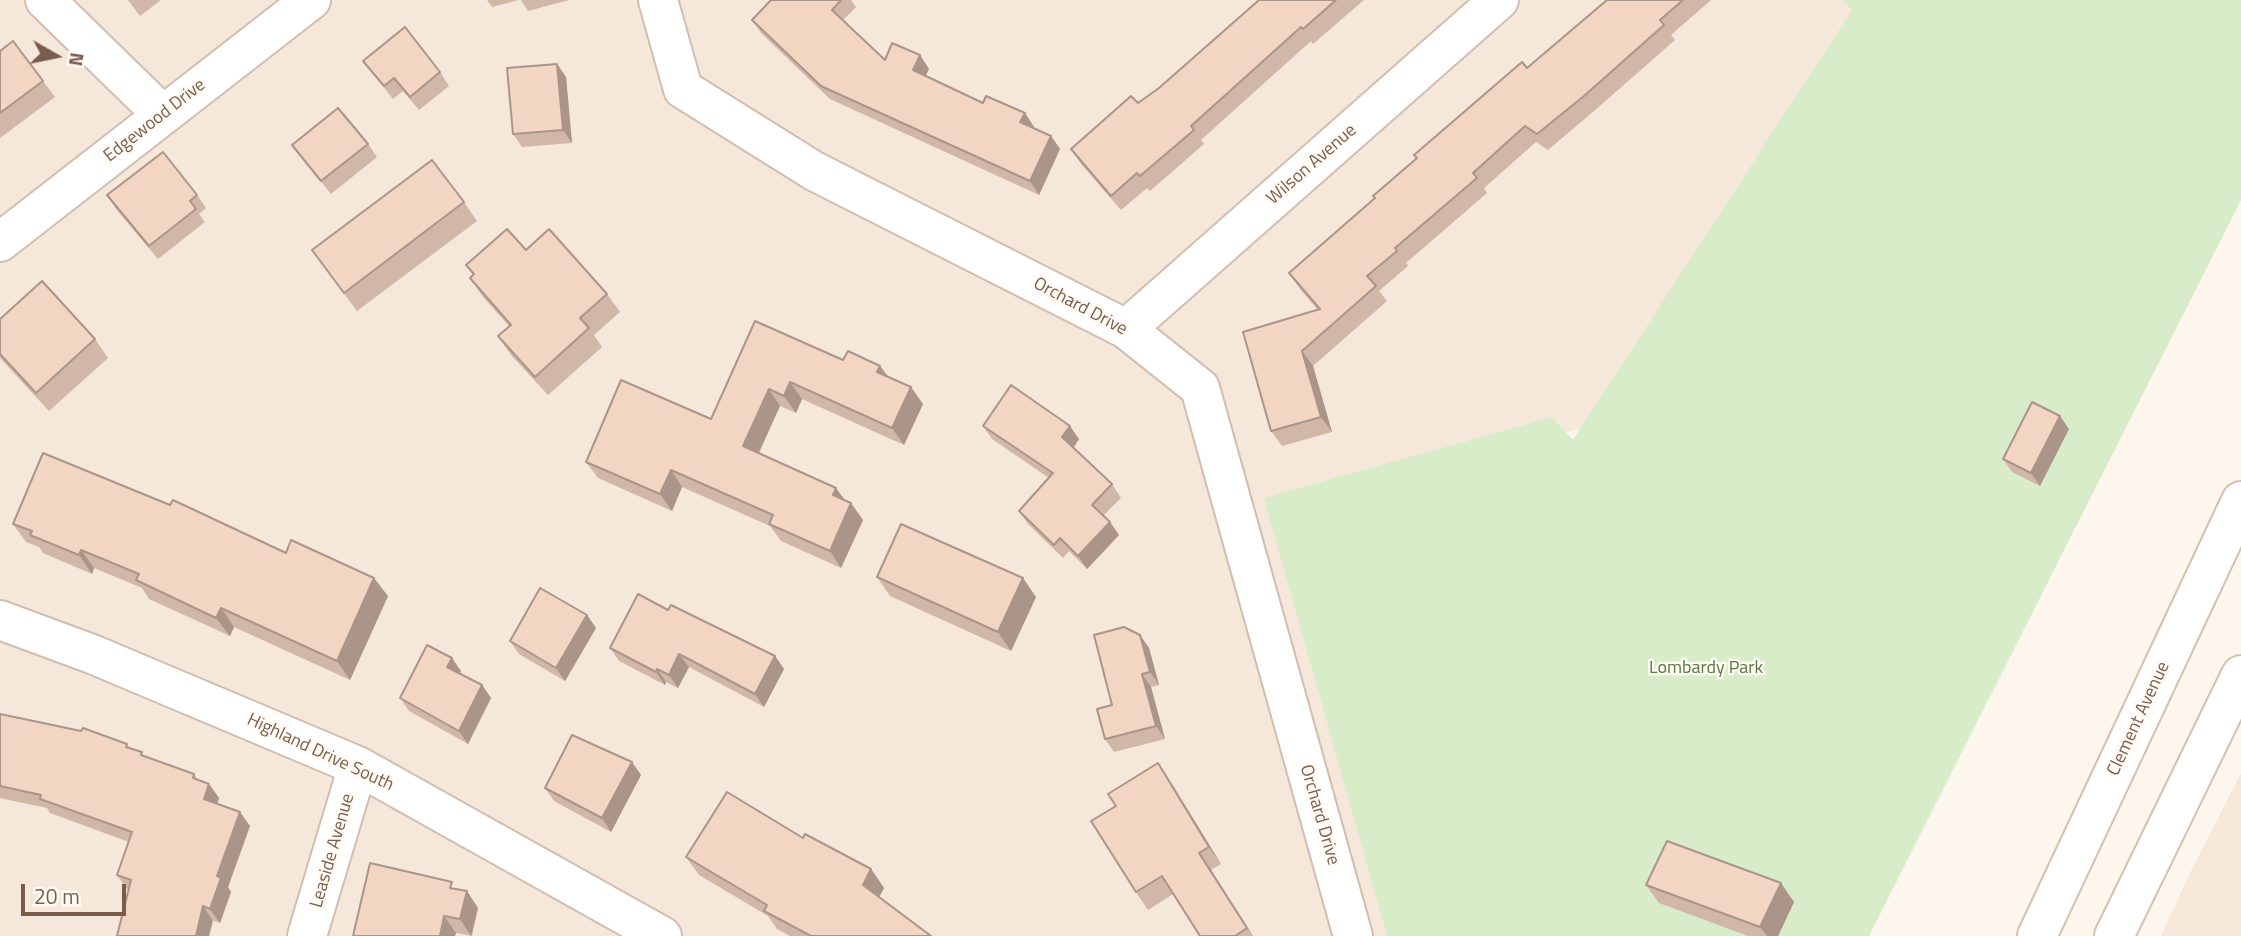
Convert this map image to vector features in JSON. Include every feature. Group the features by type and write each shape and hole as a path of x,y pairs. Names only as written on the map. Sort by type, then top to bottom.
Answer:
{"street":[{"path":"44,0 163,115"},
{"name":"Edgewood Drive","path":"0,242 311,0"},
{"name":"Orchard Drive","path":"658,0 683,89 814,171 1126,329 1200,388 1353,936"},
{"name":"Wilson Avenue","path":"1126,329 1499,0"},
{"name":"Clement Avenue","path":"2037,936 2241,501"},
{"name":"Highland Drive South","path":"0,620 92,654 358,766 662,936"},
{"path":"2114,936 2241,675"},
{"name":"Leaside Avenue","path":"307,936 358,766"}],"shaded area":[{"path":"0,0 1864,0 1591,426 1270,508 1389,936 0,936"},
{"path":"2241,773 2241,936 2161,936 2190,873"}],"green space":[{"name":"Lombardy Park","path":"1843,0 2241,0 2241,200 1869,936 1387,936 1264,498 1552,417 1573,440 1852,10"}],"building":[{"path":"771,0 841,0 832,10 885,60 892,43 920,55 913,70 983,103 986,96 1025,113 1020,122 1051,136 1030,181 821,86 752,20"},
{"path":"1259,0 1336,0 1303,29 1301,27 1191,126 1194,130 1140,176 1137,173 1111,196 1071,149 1131,96 1138,103 1159,88"},
{"path":"1607,0 1683,0 1660,20 1664,25 1537,134 1525,126 1473,173 1477,178 1395,248 1397,251 1367,276 1376,286 1302,351 1321,417 1271,431 1243,332 1320,309 1289,273 1375,198 1373,196 1417,158 1414,155 1522,62 1527,68"},
{"path":"405,27 440,72 410,97 394,78 384,86 363,61"},
{"path":"13,41 43,81 0,113 0,51"},
{"path":"557,64 563,130 513,134 507,68"},
{"path":"338,108 368,144 321,181 292,145"},
{"path":"163,152 197,195 190,201 196,209 149,246 107,195"},
{"path":"432,160 464,202 344,293 312,250"},
{"path":"507,229 526,250 549,229 607,294 580,318 589,328 535,377 498,336 511,325 470,278 474,274 466,265"},
{"path":"42,281 95,339 36,393 0,354 0,319"},
{"path":"755,321 843,360 848,351 880,366 877,372 911,387 892,428 790,382 784,396 769,389 743,446 836,488 833,495 851,503 830,551 769,524 773,515 671,470 660,494 586,462 621,380 711,419"},
{"path":"1011,385 1070,426 1062,437 1112,484 1092,505 1110,522 1078,556 1060,538 1054,545 1019,511 1053,473 983,426"},
{"path":"2032,402 2060,416 2031,473 2003,459"},
{"path":"43,453 170,505 173,500 286,553 291,540 374,578 337,661 221,608 216,618 136,580 139,574 81,550 79,555 30,535 32,531 13,524"},
{"path":"901,524 1023,578 998,632 877,577"},
{"path":"540,588 587,615 556,668 510,641"},
{"path":"638,594 668,610 671,605 775,656 755,694 679,654 669,675 657,669 656,672 610,648"},
{"path":"1124,627 1140,635 1150,672 1142,674 1156,726 1105,739 1097,709 1112,705 1094,635"},
{"path":"427,645 452,658 447,667 482,685 459,731 400,698"},
{"path":"0,714 81,731 83,728 127,744 126,747 142,752 141,755 194,774 193,778 209,784 204,799 240,812 217,876 221,878 210,909 203,906 196,936 117,936 131,880 117,875 132,832 40,799 41,795 0,786"},
{"path":"572,735 632,762 602,818 545,788"},
{"path":"1158,763 1209,847 1199,853 1247,928 1235,936 1200,936 1162,876 1136,892 1091,821 1116,806 1108,794"},
{"path":"727,792 803,838 805,834 871,869 863,885 931,936 811,936 764,911 767,905 686,857"},
{"path":"1667,841 1781,883 1760,927 1646,885"},
{"path":"370,863 452,882 450,888 467,891 460,919 444,916 440,936 353,936"}]}
